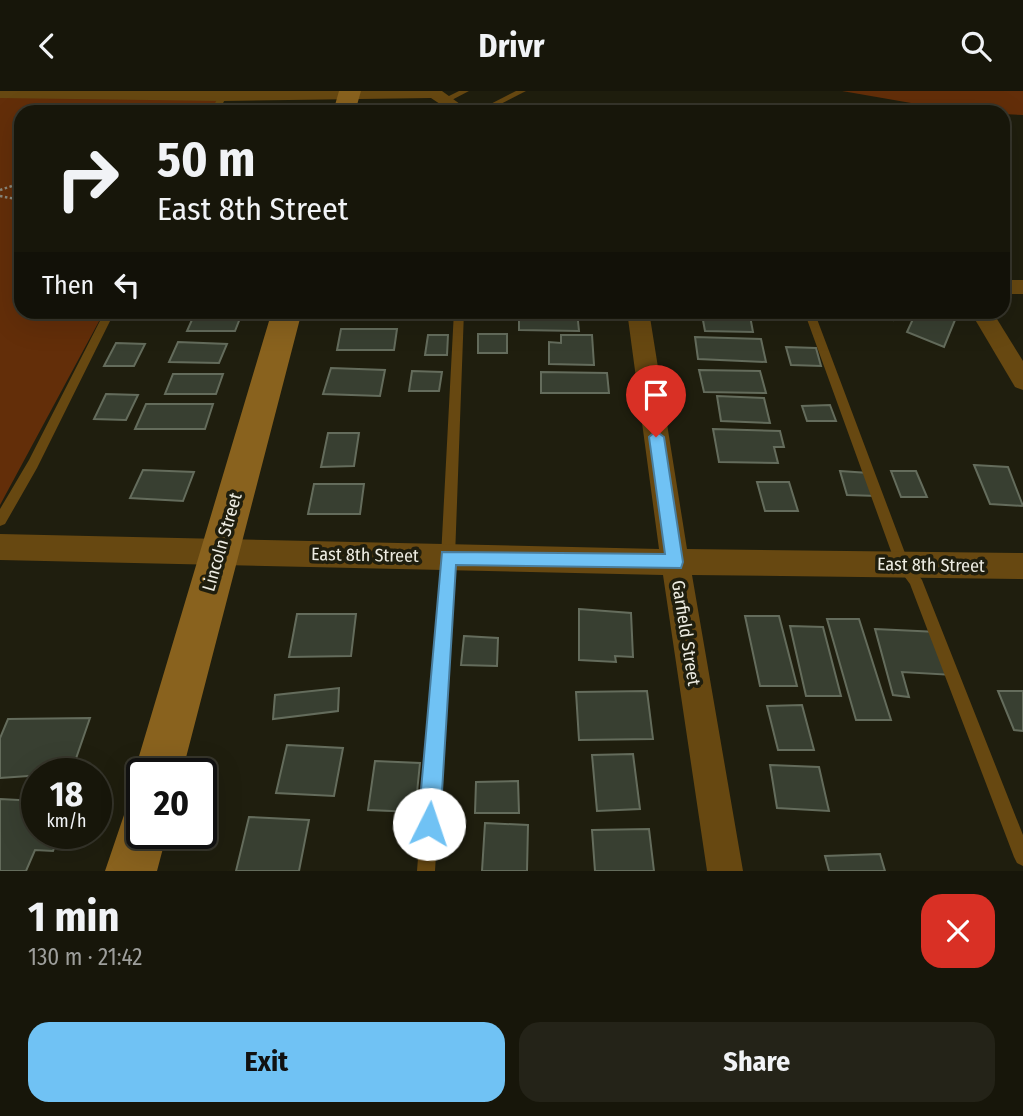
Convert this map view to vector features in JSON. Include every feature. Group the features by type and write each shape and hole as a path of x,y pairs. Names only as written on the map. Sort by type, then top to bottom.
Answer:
{"main road":[{"name":"Lincoln Street","path":"162,758 285,319"},
{"path":"131,871 137,849"}],"street":[{"path":"0,93 98,92 347,99 436,95 452,105"},
{"name":"Garfield Street","path":"639,319 725,871"},
{"path":"986,319 1023,381"},
{"name":"East 8th Street","path":"0,547 675,562 1023,566"}],"lane":[{"path":"436,95 465,91"},
{"path":"493,105 522,91"},
{"path":"218,105 223,96"},
{"path":"0,520 33,464 106,319"},
{"path":"426,871 448,557 459,319"},
{"path":"812,319 903,565 915,580 1023,857"}],"shaded area":[{"path":"842,91 1023,91 1023,115 1010,114 1010,105 923,105"},
{"path":"0,96 218,98 214,105 14,105 14,319 100,319 0,505"}],"building":[{"path":"192,319 240,319 235,331 187,331"},
{"path":"519,319 578,319 579,331 519,330"},
{"path":"703,319 751,319 753,332 705,331"},
{"path":"913,319 955,320 944,347 907,332"},
{"path":"341,329 397,329 394,350 337,350"},
{"path":"478,334 507,334 507,353 478,353"},
{"path":"428,335 448,335 447,355 425,355"},
{"path":"561,335 592,335 594,365 549,364 549,342 561,343"},
{"path":"695,337 761,339 766,362 698,359"},
{"path":"178,342 227,344 219,363 169,362"},
{"path":"116,343 145,344 134,366 104,366"},
{"path":"786,347 816,348 821,366 791,365"},
{"path":"331,368 385,370 380,396 323,394"},
{"path":"699,370 760,371 766,393 704,392"},
{"path":"412,371 442,372 439,391 409,391"},
{"path":"541,372 607,373 609,393 541,393"},
{"path":"173,374 223,374 216,394 165,394"},
{"path":"106,394 138,395 126,420 94,419"},
{"path":"717,396 764,398 770,423 721,421"},
{"path":"146,404 213,404 205,429 135,429"},
{"path":"830,405 836,421 807,421 802,406"},
{"path":"713,429 780,431 784,447 774,447 778,463 719,462"},
{"path":"328,433 359,433 354,466 321,467"},
{"path":"974,465 1008,467 1023,506 990,504"},
{"path":"143,470 194,472 183,501 130,498"},
{"path":"840,471 869,473 877,496 847,495"},
{"path":"891,471 916,471 927,497 901,497"},
{"path":"757,482 789,482 798,511 765,511"},
{"path":"314,484 364,484 360,514 308,514"},
{"path":"579,609 631,613 633,657 615,656 616,662 579,660"},
{"path":"297,614 356,614 351,656 289,657"},
{"path":"745,616 779,616 797,686 760,686"},
{"path":"827,619 859,619 891,720 856,720"},
{"path":"790,626 823,627 841,696 806,696"},
{"path":"875,629 938,632 953,675 902,672 909,697 893,695"},
{"path":"464,636 498,638 497,666 461,665"},
{"path":"339,688 338,711 273,719 275,695"},
{"path":"647,691 653,739 579,740 576,692"},
{"path":"998,691 1023,691 1023,731 1014,730"},
{"path":"802,705 814,750 778,750 767,706"},
{"path":"90,718 76,758 21,758 21,777 0,778 0,738 8,719"},
{"path":"287,745 343,748 334,796 276,793"},
{"path":"633,754 640,809 597,811 592,755"},
{"path":"375,761 420,763 415,812 368,810"},
{"path":"770,765 819,767 829,811 777,808"},
{"path":"518,781 519,813 475,813 476,782"},
{"path":"0,799 21,800 21,849 54,849 35,850 26,871 0,871"},
{"path":"249,817 309,820 299,871 236,871"},
{"path":"485,823 528,825 527,871 482,871"},
{"path":"649,829 654,871 595,871 592,830"},
{"path":"880,854 885,871 829,871 825,856"}],"route":[{"path":"429,824 448,557 675,562 656,437"}]}
